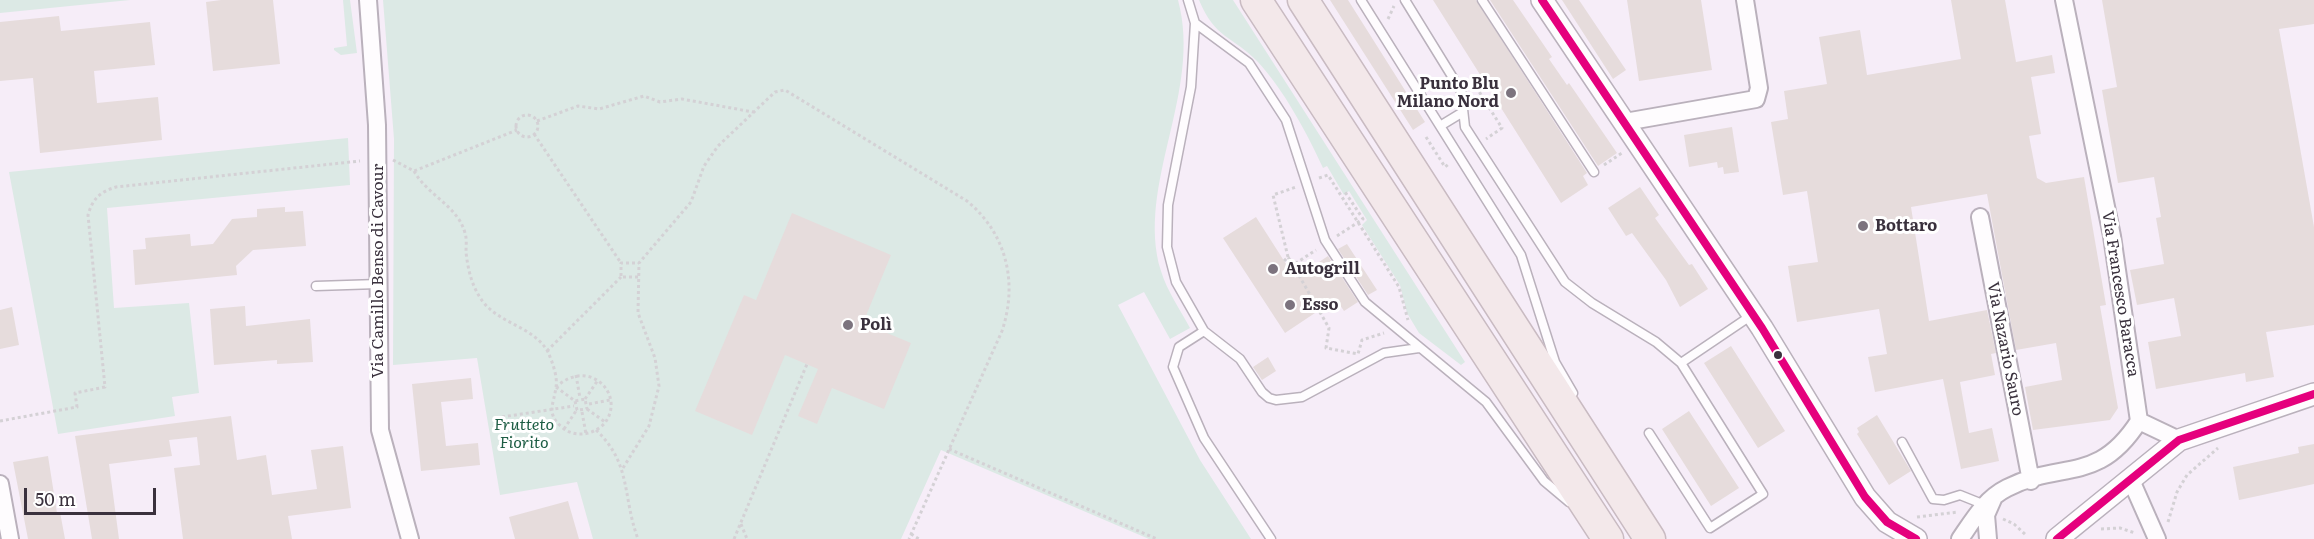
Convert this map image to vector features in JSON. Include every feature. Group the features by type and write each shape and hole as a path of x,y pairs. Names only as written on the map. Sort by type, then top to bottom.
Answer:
{"highway":[{"path":"1256,0 1605,534"},
{"path":"1303,0 1611,467 1650,539"}],"street":[{"name":"Via Camillo Benso di Cavour","path":"368,0 377,125 380,430 410,539"},
{"path":"1542,0 1753,315 1865,497 1888,539"},
{"path":"1625,122 1756,99 1759,88 1745,0"},
{"name":"Via Francesco Baracca","path":"2064,0 2112,236 2139,422"},
{"name":"Via Nazario Sauro","path":"1980,216 2031,481"},
{"path":"2034,538 2061,535 2179,440 2314,394"},
{"path":"1960,539 1989,502 2009,487 2103,460 2127,439 2139,422 2179,440"},
{"path":"2130,478 2159,533"},
{"path":"0,484 10,539"},
{"path":"1865,497 1887,522 1916,539"},
{"path":"1988,539 1986,514 1989,502"}],"lane":[{"path":"1188,0 1195,23 1194,66 1166,227 1167,247 1176,282 1204,331 1240,359 1262,392 1276,400 1302,397 1384,353 1419,348"},
{"path":"1361,0 1521,255 1555,362 1577,399"},
{"path":"1405,0 1461,91 1465,127 1565,282 1592,303 1656,342 1681,363 1763,494 1710,528 1649,433"},
{"path":"1482,0 1594,172"},
{"path":"1195,23 1255,70 1286,120 1325,240 1365,302 1486,402 1544,481 1605,534"},
{"path":"1440,126 1463,112"},
{"path":"316,286 378,285"},
{"path":"1681,363 1753,315"},
{"path":"1204,331 1179,347 1173,367 1204,438 1271,539"},
{"path":"1902,441 1934,499 1944,500 1960,495 1989,502"}],"path":[{"path":"1387,20 1397,0"},
{"path":"623,468 649,426 659,386 655,358 638,313 639,263 691,201 709,158 775,92 792,92 967,201 994,231 1007,263 1008,312 909,539"},
{"path":"537,121 578,106 599,109 644,96 660,102 682,99 754,112"},
{"path":"523,115 531,115 537,121 538,128 528,137 521,135 517,130 517,121 523,115"},
{"path":"414,171 517,130"},
{"path":"534,134 621,262 621,277"},
{"path":"1426,137 1445,167"},
{"path":"1594,172 1622,153"},
{"path":"391,160 399,161 406,168 414,171 420,182 450,209 460,222 466,235 473,285 483,302 495,315 530,333 547,351 556,387 575,401"},
{"path":"0,421 77,406 75,393 105,387 88,215 92,202 102,192 116,188 303,165 363,161"},
{"path":"1345,192 1363,219"},
{"path":"621,262 639,263"},
{"path":"547,351 621,277 638,277"},
{"path":"734,539 807,364"},
{"path":"576,375 580,398"},
{"path":"576,375 588,375 598,380 606,389 610,400 610,412 605,422 596,430 586,434 574,434 564,429 555,421 551,410 556,387 565,379 576,375"},
{"path":"585,399 598,380"},
{"path":"582,412 574,406 575,401 580,398 585,399 588,404"},
{"path":"588,404 610,400"},
{"path":"582,412 588,404"},
{"path":"502,417 574,406"},
{"path":"586,409 605,422"},
{"path":"564,429 577,410"},
{"path":"582,412 586,434"},
{"path":"596,430 612,445 623,468 628,505 638,539"},
{"path":"2159,533 2169,520 2172,504 2187,475 2220,447"},
{"path":"949,449 1157,539"},
{"path":"1912,516 1932,517 1965,511"},
{"path":"1998,518 2014,524 2034,538"},
{"path":"741,523 747,539"},
{"path":"2095,533 2114,527 2139,534"},
{"path":"911,534 919,539"}],"green space":[{"path":"0,0 130,0 0,13"},
{"path":"343,0 350,0 357,53 341,55 334,48 347,46"},
{"name":"Frutteto Fiorito","path":"383,0 1178,0 1183,35 1182,69 1156,205 1155,238 1161,271 1170,293 1190,328 1170,339 1144,292 1118,305 1200,460 1251,539 1149,539 941,450 901,539 593,539 577,482 500,495 477,358 393,365 394,139"},
{"path":"1199,0 1233,0 1465,362 1461,365 1419,333 1407,313 1400,285 1362,225 1367,220 1349,191 1344,195 1327,166 1323,168 1294,112 1268,73 1249,53 1218,30 1205,13"},
{"path":"348,138 350,185 107,208 114,308 189,303 199,393 172,397 175,416 58,434 9,172"}],"building":[{"path":"273,0 280,64 213,71 206,2"},
{"path":"1330,0 1348,0 1425,122 1413,130"},
{"name":"Punto Blu Milano Nord","path":"1433,0 1476,0 1587,173 1583,176 1588,185 1561,203"},
{"path":"1490,0 1513,0 1552,57 1549,59 1567,85 1569,83 1617,153 1598,166"},
{"path":"1562,0 1579,0 1626,70 1613,79"},
{"path":"1627,0 1701,0 1712,70 1639,81"},
{"path":"1951,0 2005,0 2016,62 2052,55 2055,73 2031,77 2041,134 2029,136 2037,178 2046,183 2084,177 2106,305 2100,306 2118,408 2110,420 2033,430 2025,387 2062,380 2056,343 2016,350 1987,194 1911,207 1929,321 1987,310 1996,353 1991,354 1995,375 1960,382 1969,433 1992,428 1999,461 1961,469 1943,379 1875,392 1868,357 1887,354 1879,309 1797,322 1788,266 1818,262 1807,191 1783,195 1771,122 1788,119 1784,91 1827,84 1819,37 1860,30 1867,75 1961,59"},
{"path":"2102,0 2314,0 2314,24 2279,29 2314,227 2314,325 2266,332 2274,377 2246,382 2245,373 2156,389 2148,342 2181,336 2174,298 2137,305 2130,270 2164,264 2156,218 2161,217 2154,177 2118,183 2102,90 2117,87"},
{"path":"59,16 61,31 150,22 155,65 94,71 97,103 158,97 162,140 40,153 33,78 0,81 0,22"},
{"path":"1732,127 1739,172 1724,174 1723,167 1718,168 1717,162 1689,167 1684,135"},
{"path":"1640,187 1659,215 1655,218 1689,265 1692,264 1708,289 1680,307 1666,280 1632,233 1626,236 1608,208"},
{"path":"285,207 285,212 303,211 306,246 253,250 236,266 237,275 135,285 133,250 146,249 145,238 190,234 191,246 213,244 232,219 257,217 257,209"},
{"path":"792,213 891,255 863,323 911,343 884,409 832,388 817,424 798,416 818,369 785,355 752,435 695,411 744,295 756,300"},
{"path":"1256,217 1295,278 1328,256 1358,302 1344,311 1336,299 1285,333 1223,238"},
{"path":"1347,244 1377,290 1368,295 1338,249"},
{"path":"245,306 246,326 310,319 313,362 277,364 277,360 214,365 210,309"},
{"path":"12,307 19,345 0,349 0,310"},
{"path":"1731,346 1785,431 1758,448 1704,363"},
{"path":"1268,357 1276,371 1262,380 1253,367"},
{"path":"471,378 473,399 441,402 446,446 478,443 480,465 421,471 412,384"},
{"path":"1689,411 1739,488 1711,506 1662,429"},
{"path":"1877,415 1911,471 1889,485 1857,434 1859,432 1857,428"},
{"path":"231,416 237,460 266,455 272,495 317,489 311,450 343,446 351,508 288,516 292,539 183,539 174,468 200,465 197,437 169,440 172,456 109,464 119,539 92,539 75,436"},
{"path":"2314,444 2314,484 2239,500 2233,467 2299,453 2298,447"},
{"path":"48,456 57,513 60,512 65,539 28,539 13,462"},
{"path":"568,501 579,539 515,539 509,517"}],"transit line":[{"path":"1542,0 1762,328 1865,497 1887,522 1916,539"},
{"path":"2057,539 2179,440 2314,394"}],"place":[{"name":"Punto Blu Milano Nord","path":"1511,93"},
{"name":"Bottaro","path":"1863,226"},
{"name":"Autogrill","path":"1273,269"},
{"name":"Esso","path":"1290,305"},
{"name":"Polì","path":"848,325"}]}
